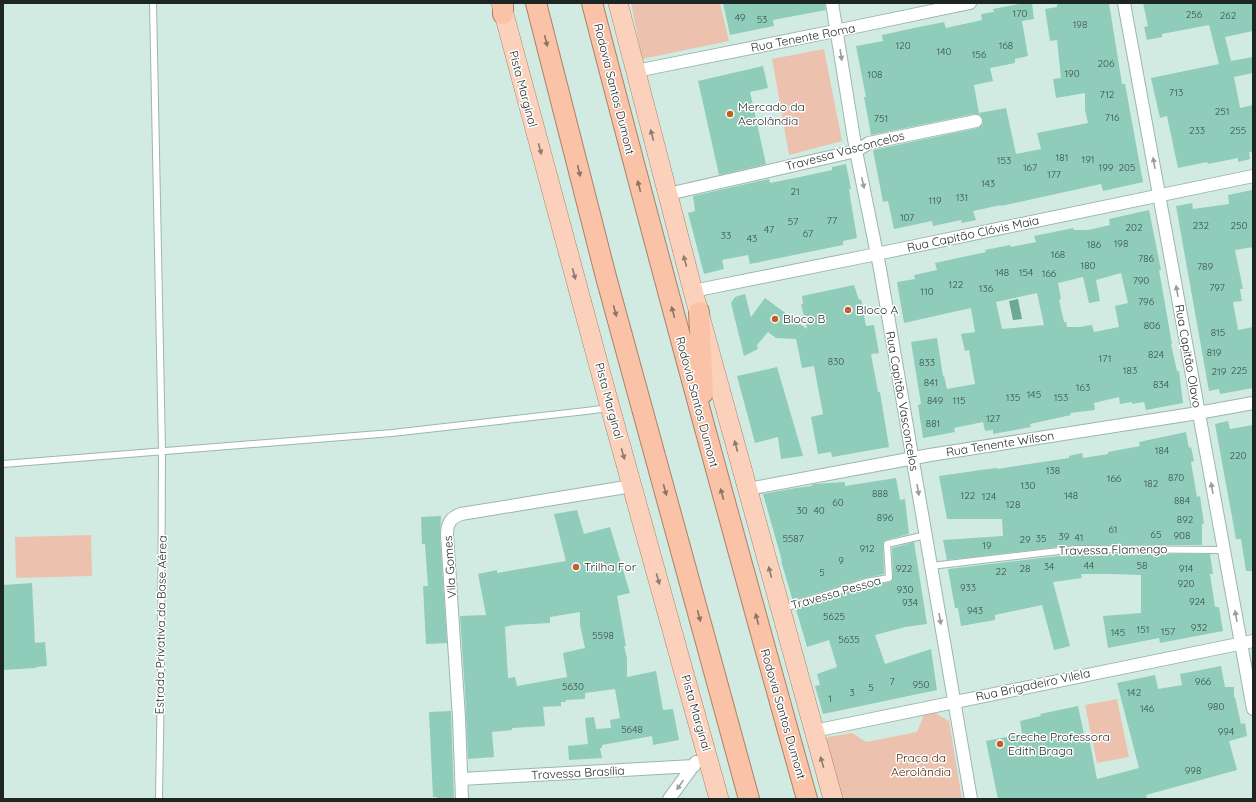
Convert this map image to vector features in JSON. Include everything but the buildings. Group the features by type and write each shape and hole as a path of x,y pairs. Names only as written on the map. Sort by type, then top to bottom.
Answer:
{"highway":[{"path":"536,3 606,277 749,799"},
{"name":"Rodovia Santos Dumont","path":"592,3 705,431 807,799"},
{"path":"699,312 705,431"}],"main road":[{"path":"618,3 693,291 833,799"},
{"name":"Pista Marginal","path":"502,7 610,407 719,799"}],"street":[{"name":"Rua Capitão Vasconcelos","path":"832,3 856,151 877,254 926,535 953,702 971,799"},
{"name":"Rua Tenente Roma","path":"636,71 970,3"},
{"name":"Rua Capitão Olavo","path":"1124,3 1253,709"},
{"name":"Travessa Vasconcelos","path":"668,194 856,151 869,142 976,121"},
{"name":"Rua Capitão Clóvis Maia","path":"693,291 1253,176"},
{"name":"Rua Tenente Wilson","path":"748,489 912,459 1253,403"},
{"name":"Vila Gomes","path":"462,799 448,524 455,516 461,514 632,486"},
{"name":"Rua Brigadeiro Vilela","path":"814,731 1253,640"},
{"path":"670,799 694,766 705,747"},
{"name":"Travessa Brasília","path":"461,779 694,766"}],"lane":[{"name":"Estrada Privativa da Base Aérea","path":"153,3 162,450 159,799"},
{"path":"3,464 162,450 392,433 586,412 610,407"},
{"name":"Travessa Pessoa","path":"781,609 866,582 889,578 887,544 926,535"},
{"name":"Travessa Flamengo","path":"931,566 1076,549 1223,550"}],"green space":[{"path":"631,3 720,3 729,41 642,59"},
{"path":"824,49 842,141 789,155 772,59"},
{"path":"91,535 92,576 16,578 15,537"},
{"path":"1117,699 1129,757 1097,763 1085,705"},
{"name":"Praça da Aerolândia","path":"934,712 949,721 962,799 841,799 825,745 828,737 852,733 866,742 917,732 924,715"}],"shaded area":[{"path":"1018,299 1022,319 1013,320 1009,301"}],"place":[{"name":"Mercado da Aerolândia","path":"730,114"},
{"name":"Bloco A","path":"848,310"},
{"name":"Bloco B","path":"775,319"},
{"name":"Trilha For","path":"576,567"},
{"name":"Creche Professora Edith Braga","path":"1000,744"}]}
